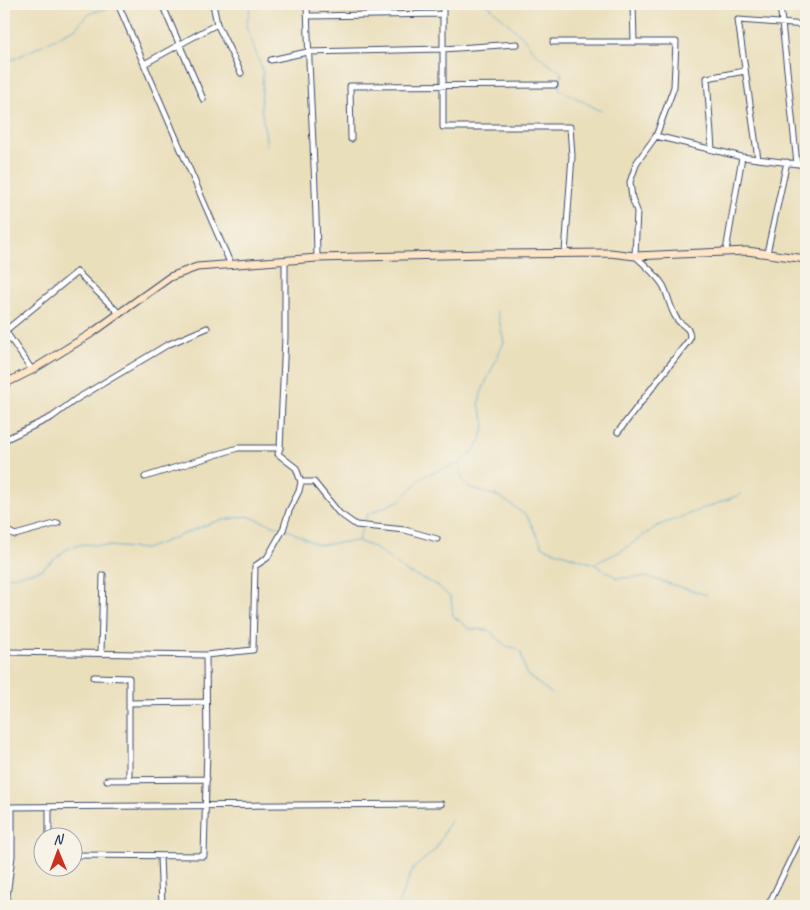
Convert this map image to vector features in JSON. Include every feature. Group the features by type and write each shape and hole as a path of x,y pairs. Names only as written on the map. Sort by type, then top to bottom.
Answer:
{"street":[{"path":"118,4 230,265"},
{"path":"162,4 203,99"},
{"path":"213,4 217,24 241,73"},
{"path":"307,4 307,52 316,185 317,258"},
{"path":"633,4 634,42"},
{"path":"780,4 797,164"},
{"path":"443,7 443,127 570,127 572,156 565,253"},
{"path":"308,16 443,14"},
{"path":"758,159 738,20 806,25"},
{"path":"144,64 217,24"},
{"path":"553,42 676,42 674,88 656,136 637,162 630,182 632,198 637,211 635,256 663,286 675,318 689,329 691,334 689,340 631,418 618,432"},
{"path":"271,60 307,52 442,49 517,44"},
{"path":"712,149 707,78 746,71"},
{"path":"351,139 350,86 554,85"},
{"path":"656,136 742,157 806,165"},
{"path":"726,251 742,157"},
{"path":"767,253 787,162"},
{"path":"4,384 32,370 92,333 170,277 197,267 317,258 565,253 610,253 635,256 726,251 767,253 806,258"},
{"path":"4,652 206,654 253,650 255,566 267,558 283,530 289,511 300,491 301,482 296,468 278,454 280,448 286,337 285,260"},
{"path":"32,370 4,329 77,272 119,313"},
{"path":"4,440 52,417 75,400 167,345 207,328"},
{"path":"145,478 238,448 280,448"},
{"path":"301,482 314,482 331,505 346,520 356,525 405,530 437,539"},
{"path":"4,529 15,535 58,523"},
{"path":"101,653 103,575"},
{"path":"82,856 204,856 206,654"},
{"path":"94,677 130,678 129,780"},
{"path":"129,703 206,702"},
{"path":"107,780 206,779"},
{"path":"4,807 48,808 206,804 441,804"},
{"path":"6,904 12,856 12,807"},
{"path":"48,808 49,828"},
{"path":"768,906 806,827"},
{"path":"160,856 162,906"}],"waterway":[{"path":"4,64 76,28 85,17 94,12 109,8 113,4"},
{"path":"251,4 246,26 263,72 261,107 267,145"},
{"path":"487,4 524,38 533,51 562,73 559,89 601,111"},
{"path":"363,524 368,514 401,500 423,476 459,464 472,453 481,440 485,423 479,405 481,393 504,342 497,311"},
{"path":"460,464 463,481 468,487 500,497 527,516 543,547 594,564 617,578 647,577 707,595"},
{"path":"594,564 621,551 657,526 742,494"},
{"path":"4,578 41,570 67,549 83,544 146,549 214,522 247,516 282,528"},
{"path":"358,541 362,528"},
{"path":"286,529 318,545 358,541 375,548 407,572 437,585 451,598 453,616 470,629 489,630 506,646 516,648 521,653 526,674 552,694"},
{"path":"397,906 413,869 435,850 451,819"}]}
